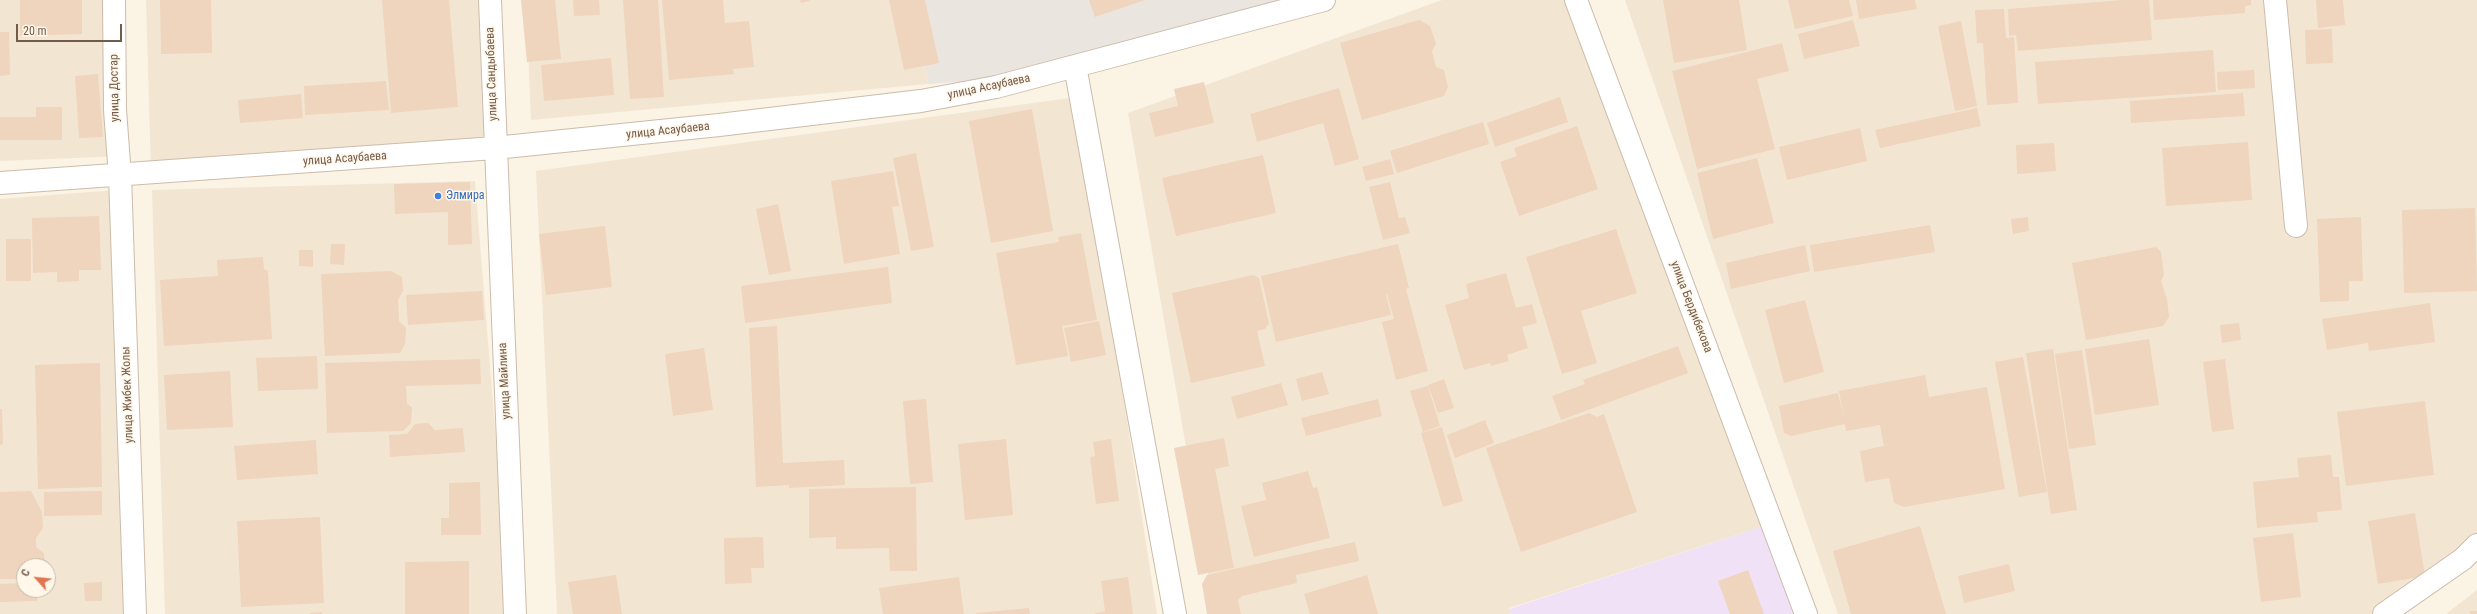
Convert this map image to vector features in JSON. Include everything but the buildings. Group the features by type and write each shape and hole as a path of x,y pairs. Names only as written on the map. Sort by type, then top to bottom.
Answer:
{"street":[{"name":"улица Достар","path":"114,0 115,110 120,176"},
{"name":"улица Сандыбаева","path":"490,0 495,148"},
{"name":"улица Асаубаева","path":"0,183 120,176 495,148 719,126 921,101 996,87 1324,0"},
{"name":"улица Бердибекова","path":"1576,0 1806,614"},
{"path":"2275,0 2296,226"},
{"path":"1075,66 1175,614"},
{"name":"улица Майлина","path":"495,148 515,614"},
{"name":"улица Жибек Жолы","path":"120,176 135,614"},
{"path":"2384,614 2472,554"}],"shaded area":[{"path":"0,0 116,0 123,156 0,161"},
{"path":"146,0 492,0 495,144 151,171"},
{"path":"526,0 917,0 928,84 531,120"},
{"path":"917,0 1288,0 1077,73 928,84"},
{"path":"1442,0 1571,0 1761,527 1509,608 1511,614 1215,614 1128,113"},
{"path":"1625,0 2477,0 2477,562 2387,614 1838,614"},
{"path":"1077,97 1157,614 557,614 536,171"},
{"path":"475,181 510,614 165,614 152,190"},
{"path":"116,190 128,614 0,614 0,199"},
{"path":"1761,527 1794,614 1511,614 1509,609"},
{"path":"2477,590 2477,614 2446,614"}],"place":[{"name":"Элмира","path":"438,196"}]}
